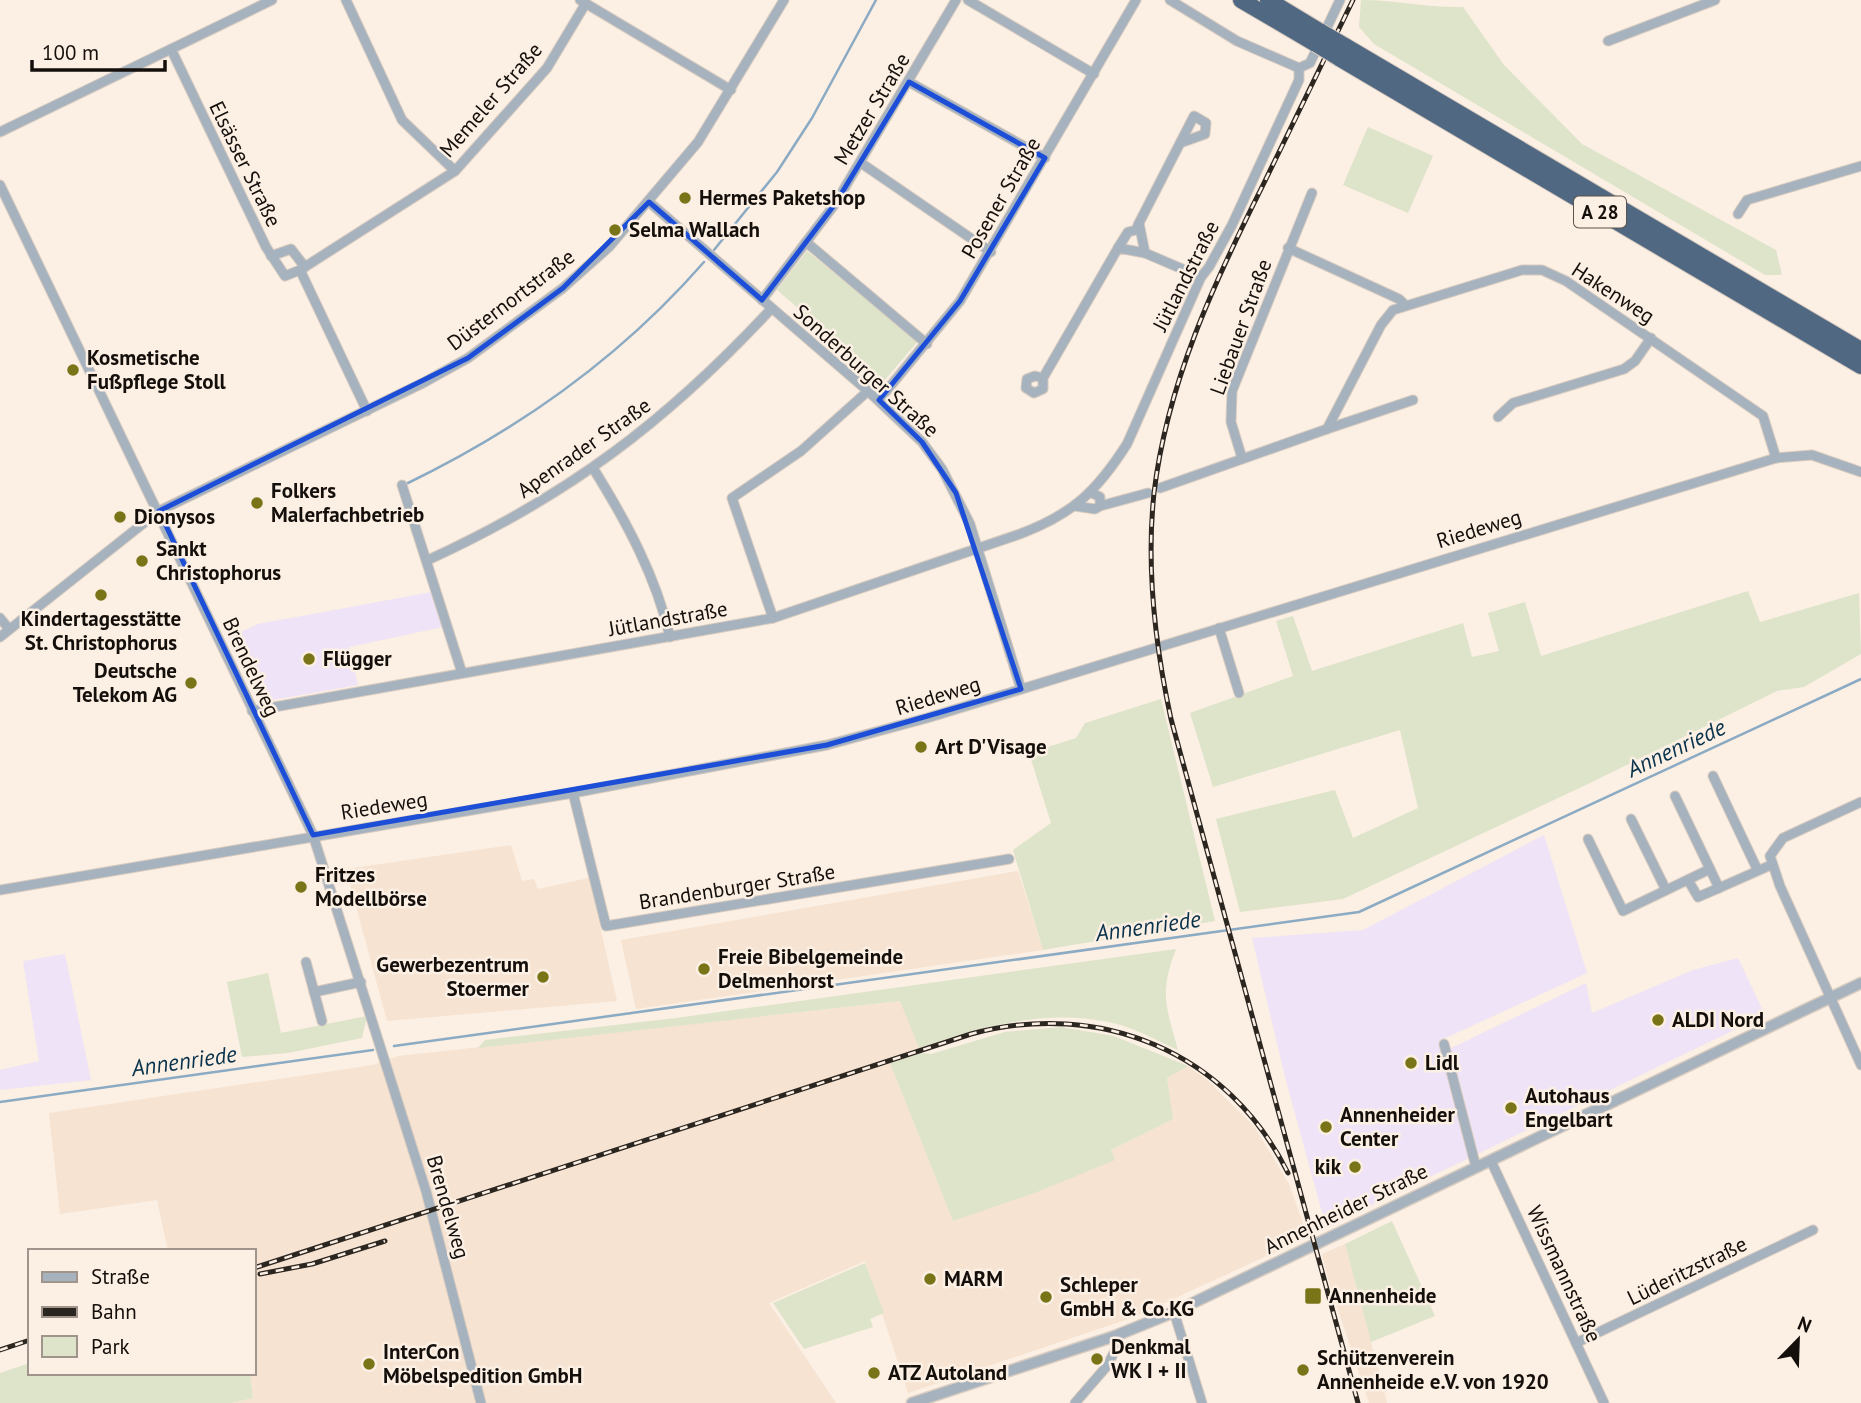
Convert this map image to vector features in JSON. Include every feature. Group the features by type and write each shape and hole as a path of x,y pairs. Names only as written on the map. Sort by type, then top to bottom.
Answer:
{"highway":[{"name":"A 28","path":"1241,0 1318,38 1861,350"},
{"name":"A 28","path":"1268,0 1318,38"},
{"name":"A 28","path":"1342,52 1861,366"}],"street":[{"path":"0,132 272,0"},
{"path":"346,0 402,120 455,171"},
{"name":"Düsternortstraße","path":"0,637 159,511 367,411 468,358 563,288 609,247 698,142 783,0"},
{"name":"Metzer Straße","path":"762,300 861,163 956,0"},
{"path":"968,0 1094,74"},
{"name":"Posener Straße","path":"879,401 927,344 991,252 1136,0"},
{"path":"1170,0 1237,41 1298,68 1310,63 1340,0"},
{"path":"1608,41 1715,0"},
{"path":"583,2 731,90"},
{"name":"Memeler Straße","path":"303,269 455,171 547,68 583,2"},
{"name":"Elsässer Straße","path":"171,49 271,256 285,276 303,269 291,249 271,256"},
{"name":"Jütlandstraße","path":"251,711 773,618 1040,527 1074,506 1090,492 1114,467 1127,444 1200,276 1209,267 1232,225 1299,80 1298,68"},
{"path":"909,82 1045,158"},
{"path":"1042,378 1128,232 1136,230 1180,143"},
{"path":"861,163 991,252"},
{"path":"1738,214 1747,200 1861,166"},
{"name":"Brendelweg","path":"0,185 313,835 383,1049 439,1237 481,1403"},
{"name":"Liebauer Straße","path":"1242,458 1230,422 1232,391 1312,193"},
{"name":"Sonderburger Straße","path":"649,202 868,391 922,442 942,470 970,524 1021,689"},
{"path":"1139,223 1145,253"},
{"path":"806,242 927,344"},
{"path":"1118,248 1145,253 1200,276"},
{"name":"Liebauer Straße","path":"1288,248 1399,299 1405,305"},
{"path":"303,269 367,411"},
{"name":"Hakenweg","path":"1327,429 1381,325 1393,310 1522,270 1542,270 1566,281 1763,416 1776,458"},
{"name":"Apenrader Straße","path":"428,560 496,529 593,468 660,418 722,361 771,309"},
{"path":"1498,417 1513,403 1624,369 1635,361 1651,338"},
{"path":"773,618 732,498 801,451 868,391"},
{"path":"1160,488 1413,400"},
{"name":"Riedeweg","path":"0,890 573,793 827,746 1776,458 1812,455 1861,472"},
{"path":"593,468 621,513 653,582 670,637"},
{"path":"402,485 462,673"},
{"path":"1090,492 1100,496 1100,506"},
{"path":"1074,506 1095,509 1148,493"},
{"path":"0,618 9,629"},
{"path":"1219,628 1239,693"},
{"path":"1713,776 1757,870"},
{"name":"Brandenburger Straße","path":"573,793 606,926 1009,859"},
{"path":"1675,796 1719,888"},
{"path":"1861,802 1783,838 1773,849 1771,865 1861,1065"},
{"path":"1631,819 1666,890"},
{"path":"1588,839 1623,911 1710,869"},
{"path":"1688,880 1698,897 1771,865"},
{"path":"306,962 322,1021"},
{"path":"314,992 361,982"},
{"name":"Annenheider Straße","path":"912,1403 1115,1336 1174,1312 1861,983"},
{"path":"1444,1044 1476,1167"},
{"name":"Wissmannstraße","path":"1491,1161 1604,1403"},
{"name":"Lüderitzstraße","path":"1576,1343 1813,1230"},
{"path":"1174,1312 1202,1403"},
{"path":"1075,1403 1107,1366 1118,1345 1115,1336"}],"highlighted area":[{"path":"909,82 1045,158 960,301 879,400 922,442 956,493 1021,689 827,745 313,835 159,511 468,358 563,288 649,202 762,300 835,204"}],"shaded area":[{"path":"432,592 443,627 349,647 358,685 267,701 258,697 230,637 258,624"},
{"path":"1544,835 1587,973 1439,1041 1441,1053 1586,983 1592,1013 1693,970 1738,958 1765,1015 1326,1227 1285,1077 1252,938 1363,930"},
{"path":"511,845 522,881 534,879 538,889 589,878 617,1001 387,1021 346,869"},
{"path":"1018,871 1043,950 636,1009 621,940"},
{"path":"65,954 91,1080 0,1090 0,1070 39,1061 23,961"},
{"path":"901,1001 919,1048 835,1080 890,1063 953,1221 1114,1159 1111,1150 1172,1119 1167,1078 1188,1066 1207,1080 1254,1126 1289,1184 1308,1237 1134,1317 908,1393 865,1261 769,1303 836,1403 232,1403 253,1398 250,1375 256,1375 256,1249 168,1249 157,1200 60,1214 49,1113 373,1065 398,1056"},
{"path":"1345,1244 1387,1403 1369,1403 1329,1283 1322,1254"}],"green space":[{"path":"1361,0 1463,7 1504,65 1582,144 1776,250 1782,275 1765,275 1374,44 1359,27"},
{"path":"1368,127 1433,156 1408,213 1343,185"},
{"path":"807,251 918,341 884,381 777,290"},
{"path":"1748,591 1760,622 1859,593 1861,654 1804,687 1777,691 1588,784 1343,899 1240,912 1216,819 1335,790 1353,838 1418,808 1400,730 1213,787 1190,713 1293,676 1276,621 1293,616 1312,671 1463,623 1472,657 1499,651 1488,613 1525,602 1541,656"},
{"path":"1161,699 1215,921 1043,950 1013,850 1051,823 1029,753 1076,738 1085,723"},
{"path":"1176,949 1167,977 1166,1000 1178,1050 1124,1026 1071,1018 1020,1021 969,1032 919,1048 900,1001 478,1048 485,1040 676,1018"},
{"path":"268,973 281,1033 367,1016 362,1038 288,1053 242,1057 227,982"},
{"path":"1061,1027 1114,1036 1188,1066 1167,1078 1173,1119 1111,1150 1115,1160 1037,1192 953,1221 890,1063 1005,1032"},
{"path":"1392,1221 1435,1316 1371,1342 1345,1244"},
{"path":"865,1263 884,1313 870,1319 873,1327 804,1349 773,1303"},
{"path":"28,1364 28,1375 250,1375 253,1398 232,1403 0,1403 0,1373"}],"waterway":[{"path":"714,250 777,172 812,118 876,0"},
{"path":"406,484 488,440 566,388 639,329 704,262"},
{"name":"Annenriede","path":"394,1046 1359,912 1861,679"},
{"name":"Annenriede","path":"0,1102 373,1050"}],"railway":[{"path":"1353,0 1227,259 1181,373 1160,452 1154,493 1151,550 1156,635 1171,719 1358,1403"},
{"path":"256,1267 971,1034 1019,1025 1067,1024 1112,1031 1155,1045 1195,1067 1231,1095 1262,1131 1288,1173"},
{"path":"260,1274 312,1264 385,1241"},
{"path":"0,1350 28,1341"}],"place":[{"name":"Hermes Paketshop","path":"685,198"},
{"name":"Selma Wallach","path":"615,230"},
{"name":"Kosmetische Fußpflege Stoll","path":"73,370"},
{"name":"Folkers Malerfachbetrieb","path":"257,503"},
{"name":"Dionysos","path":"120,517"},
{"name":"Sankt Christophorus","path":"142,561"},
{"name":"Kindertagesstätte St. Christophorus","path":"101,595"},
{"name":"Flügger","path":"309,659"},
{"name":"Deutsche Telekom AG","path":"191,683"},
{"name":"Art D'Visage","path":"921,747"},
{"name":"Fritzes Modellbörse","path":"301,887"},
{"name":"Freie Bibelgemeinde Delmenhorst","path":"704,969"},
{"name":"Gewerbezentrum Stoermer","path":"543,977"},
{"name":"ALDI Nord","path":"1658,1020"},
{"name":"Lidl","path":"1411,1063"},
{"name":"Autohaus Engelbart","path":"1511,1108"},
{"name":"Annenheider Center","path":"1326,1127"},
{"name":"kik","path":"1355,1167"},
{"name":"MARM","path":"930,1279"},
{"name":"Annenheide","path":"1313,1296"},
{"name":"Schleper GmbH & Co.KG","path":"1046,1297"},
{"name":"Denkmal WK I + II","path":"1097,1359"},
{"name":"InterCon Möbelspedition GmbH","path":"369,1364"},
{"name":"Schützenverein Annenheide e.V. von 1920","path":"1303,1370"},
{"name":"ATZ Autoland","path":"874,1373"}]}
